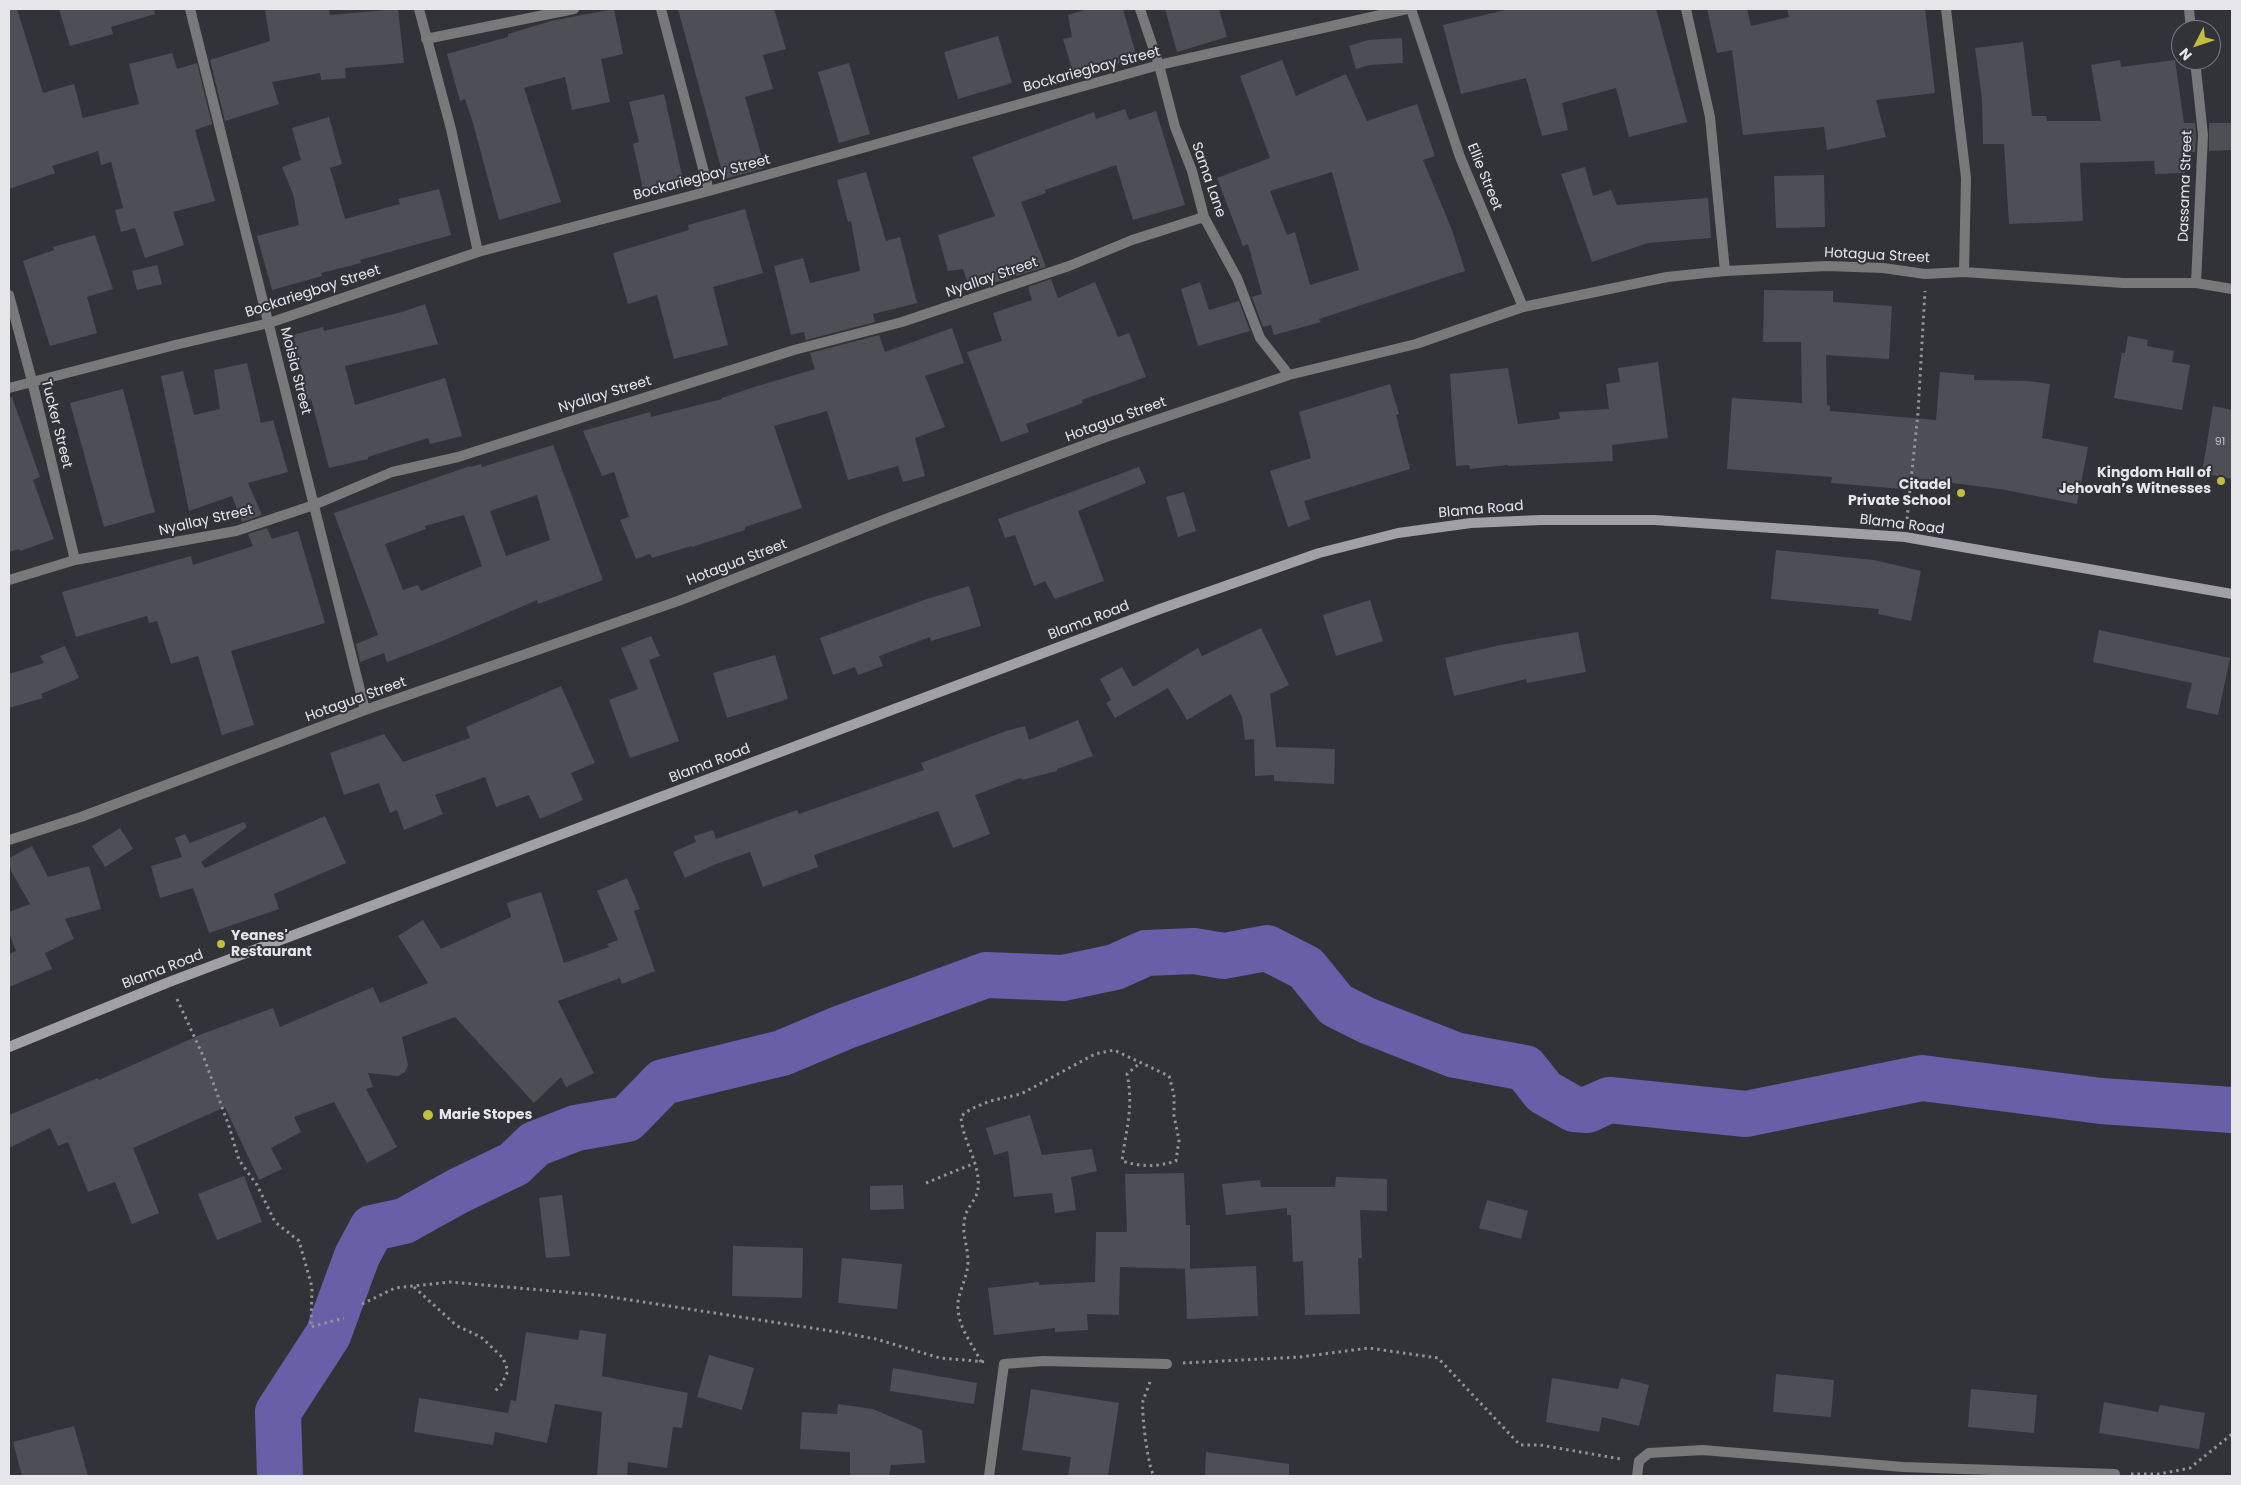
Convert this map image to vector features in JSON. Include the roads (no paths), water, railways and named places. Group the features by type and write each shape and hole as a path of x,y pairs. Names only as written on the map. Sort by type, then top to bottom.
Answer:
{"street":[{"name":"Moisia Street","path":"190,9 365,710"},
{"path":"419,9 454,139 478,252"},
{"path":"426,40 574,9"},
{"path":"661,9 709,191"},
{"name":"Sama Lane","path":"1140,9 1159,65 1175,127 1192,171 1204,218 1237,278 1260,338 1289,374"},
{"name":"Bockariegbay Street","path":"9,388 269,323 478,252 709,191 1159,65 1407,9"},
{"name":"Ellie Street","path":"1411,9 1460,157 1522,307"},
{"path":"1686,9 1710,117 1725,271"},
{"path":"1946,9 1966,178 1964,272"},
{"name":"Dassama Street","path":"2195,70 2203,135 2196,283"},
{"name":"Nyallay Street","path":"9,580 75,560 236,531 314,505 392,472 458,457 794,350 902,322 1069,266 1132,240 1204,218"},
{"name":"Hotagua Street","path":"9,840 82,817 365,710 678,601 891,518 1097,441 1289,374 1416,344 1478,324 1522,307 1666,277 1725,271 1827,266 1882,268 1925,274 1964,272 2123,282 2196,283 2232,289"},
{"name":"Tucker Street","path":"9,295 32,381 75,560"},
{"name":"Blama Road","path":"9,1047 169,982 1160,609 1318,553 1398,533 1471,523 1541,520 1655,520 1906,537 2232,594"},
{"path":"989,1476 1004,1364 1043,1361 1167,1364"},
{"path":"1638,1476 1639,1461 1649,1453 1703,1450 1903,1467 2115,1474"}],"waterway":[{"path":"280,1476 278,1412 328,1335 357,1256 372,1228 404,1221 458,1191 514,1164 535,1144 576,1128 627,1119 663,1082 782,1053 844,1027 986,975 1063,978 1115,967 1146,953 1194,951 1224,956 1267,948 1306,968 1336,1005 1368,1021 1455,1055 1525,1068 1544,1092 1574,1109 1587,1110 1609,1100 1746,1114 1922,1078 2101,1101 2232,1110"}],"place":[{"name":"Kingdom Hall of Jehovah’s Witnesses","path":"2221,481"},
{"name":"Citadel Private School","path":"1961,493"},
{"name":"Yeanes' Restaurant","path":"221,944"},
{"name":"Marie Stopes","path":"428,1115"}]}
